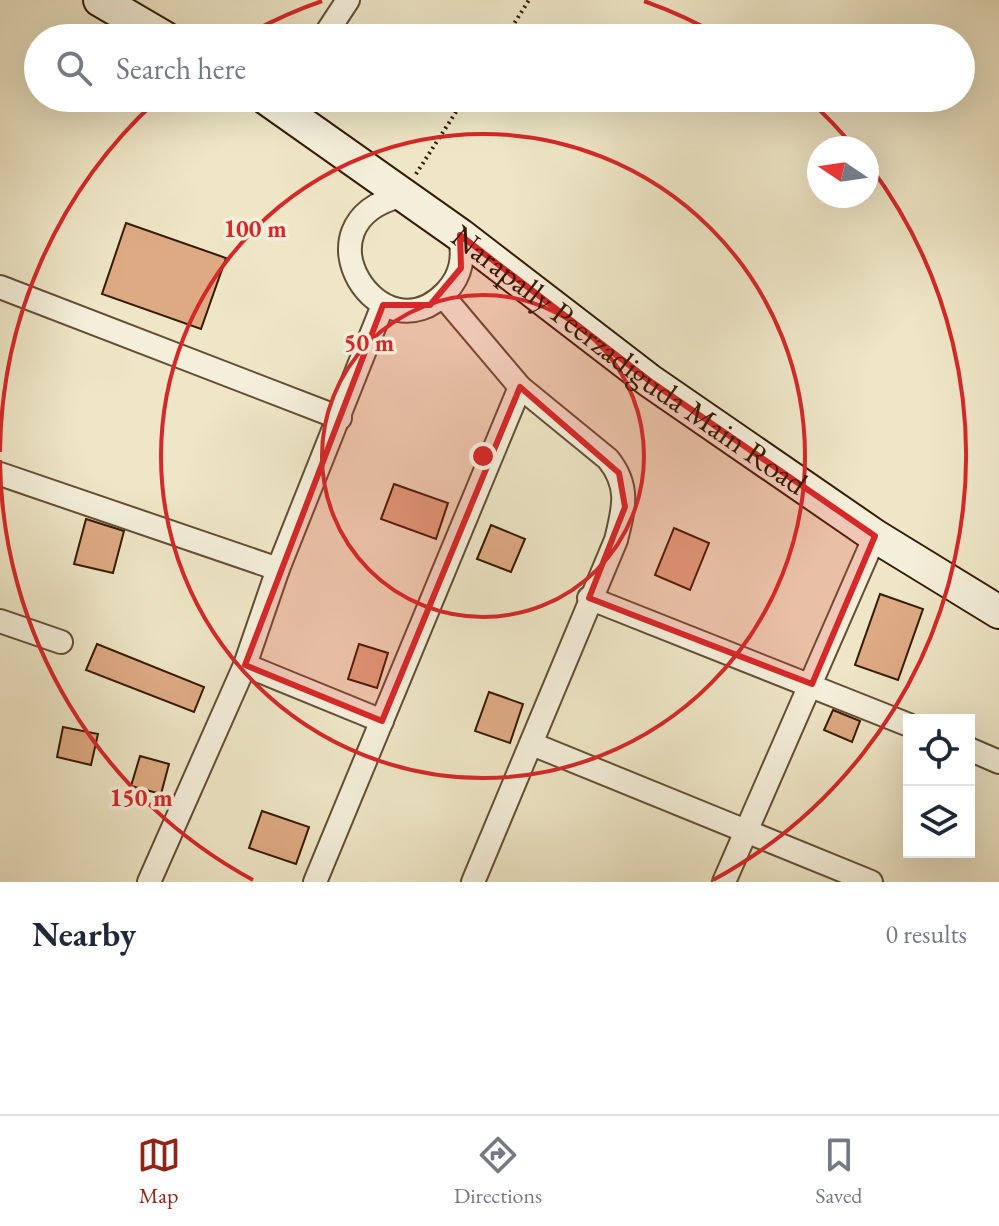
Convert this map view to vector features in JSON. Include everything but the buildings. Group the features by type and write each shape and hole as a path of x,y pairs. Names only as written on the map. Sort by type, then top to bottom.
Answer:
{"street":[{"path":"100,0 141,24"},
{"path":"332,24 348,0"},
{"name":"Narapally Peerzadiguda Main Road","path":"292,112 401,196 460,235 650,381 875,536 999,612"},
{"path":"401,196 385,200 365,214 353,235 350,252 358,283 383,305 415,309 443,296 461,268 460,235"},
{"path":"0,287 340,418"},
{"path":"443,296 520,387 608,459 619,473 625,507 616,540 589,598 532,744 473,882"},
{"path":"149,882 245,665 278,569 383,305"},
{"path":"315,882 520,387"},
{"path":"0,474 278,569"},
{"path":"724,882 875,536"},
{"path":"589,598 903,722"},
{"path":"0,621 61,642"},
{"path":"245,665 382,721"},
{"path":"532,744 871,882"},
{"path":"975,752 999,762"}],"path":[{"path":"514,24 529,0"},
{"path":"401,196 456,112"}],"highlighted area":[{"path":"460,235 650,381 875,536 812,684 589,598 625,507 619,473 520,387 382,721 245,665 383,305 430,305 461,268"}]}
